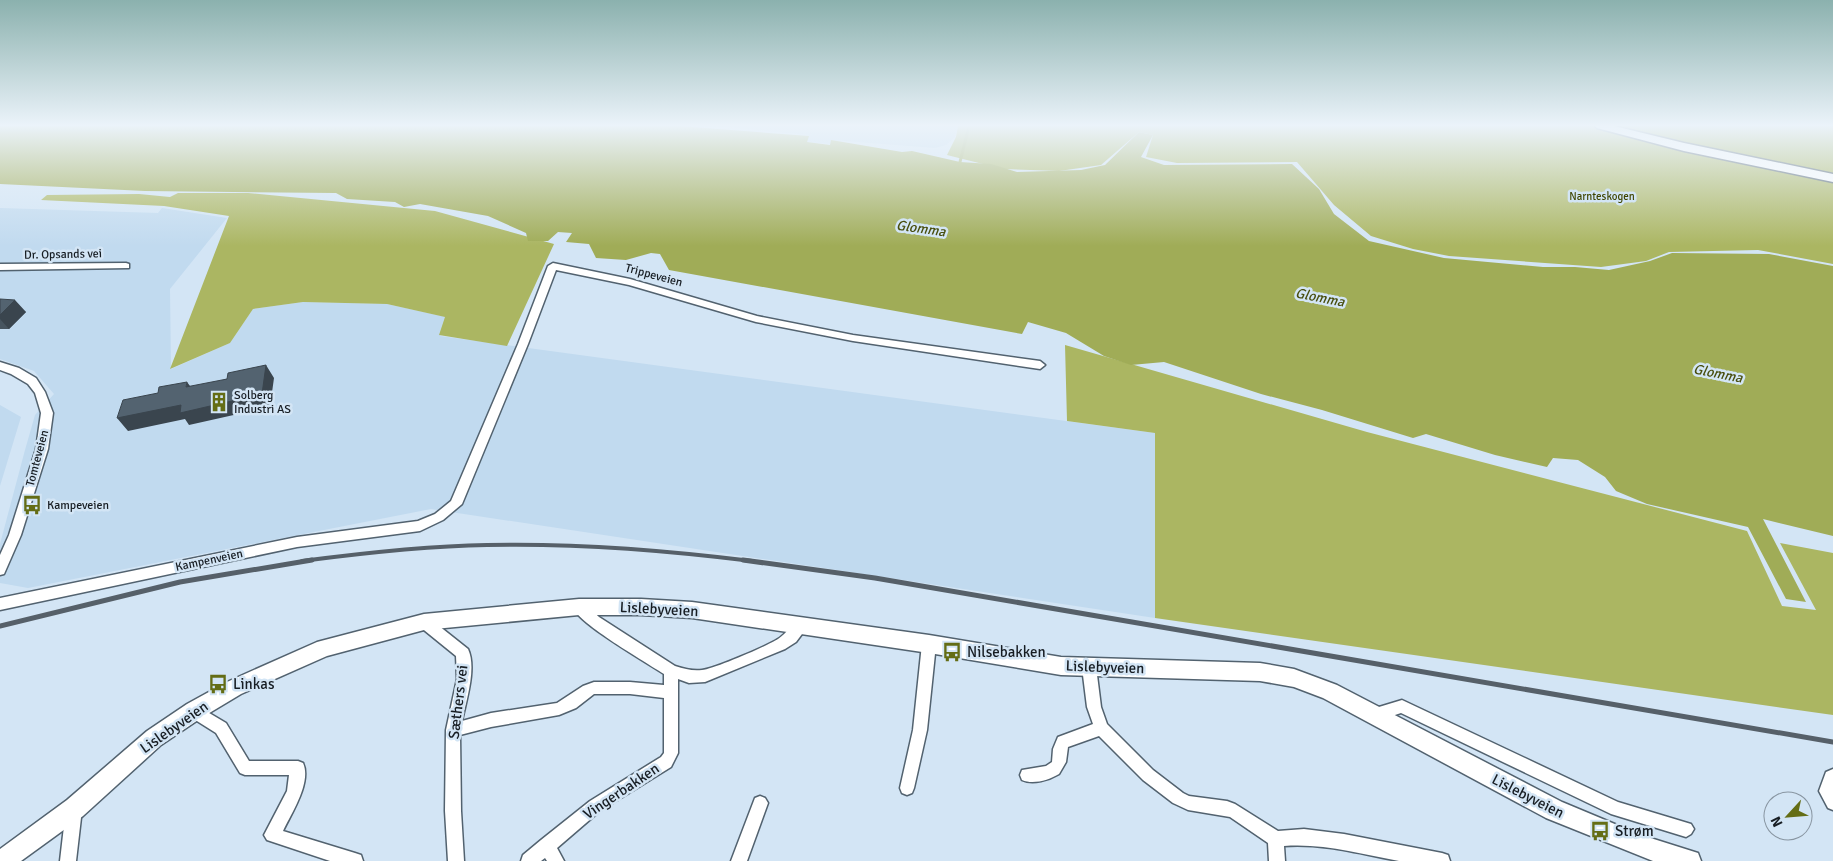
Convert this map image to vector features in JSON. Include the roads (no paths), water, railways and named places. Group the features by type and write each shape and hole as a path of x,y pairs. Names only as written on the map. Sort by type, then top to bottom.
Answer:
{"main road":[{"path":"1776,166 1833,178"}],"street":[{"name":"Dr. Opsands vei","path":"0,267 126,266"},
{"name":"Trippeveien","path":"420,526 439,517 456,504 524,344 553,266 630,282 756,319 834,334 1040,365"},
{"name":"Tomteveien","path":"0,366 15,371 32,381 40,392 47,413 42,449 15,535 0,570"},
{"name":"Kampenveien","path":"0,604 297,542 420,526"},
{"name":"Lislebyveien","path":"3,857 75,808 154,738 194,711 234,688 324,648 424,622 579,607 641,607 692,610 929,644 1061,666 1260,672 1294,678 1330,691 1554,810 1641,846 1690,861"},
{"path":"579,607 594,621 671,671 689,677 705,676 780,646 791,638 801,626"},
{"name":"Sæthers vei","path":"424,622 463,653 464,679 453,730 453,810 456,861"},
{"path":"907,788 920,730 929,644"},
{"path":"1089,667 1094,707 1102,728 1148,775 1178,798 1188,803 1236,811 1276,839 1304,837 1344,842 1442,861"},
{"name":"Vingerbakken","path":"529,861 595,806 669,758 671,671"},
{"path":"453,730 491,720 559,709 594,688 630,688 670,692"},
{"name":"Lislebyveien","path":"1374,714 1402,706 1616,809 1686,829"},
{"path":"194,711 221,728 245,768 298,768 294,793 272,835 355,861"},
{"path":"1026,775 1043,773 1054,769 1059,762 1060,749 1064,742 1102,728"},
{"path":"1833,776 1826,791 1833,803"},
{"path":"739,861 760,803"},
{"path":"68,861 75,808"},
{"path":"1276,839 1277,861"},
{"path":"546,846 556,861"}],"water":[{"name":"Glomma","path":"0,166 998,166 1017,172 1081,170 1099,166 1294,166 1319,189 1334,214 1369,241 1444,258 1543,267 1609,270 1650,261 1672,253 1769,254 1833,266 1833,536 1763,519 1806,602 1786,599 1748,527 1647,504 1616,491 1605,477 1578,460 1553,458 1547,467 1495,455 1426,434 1413,438 1322,410 1261,394 1164,362 1131,365 1104,356 1066,333 1028,322 1022,334 669,270 660,254 651,253 626,260 596,258 589,244 566,242 572,233 558,232 548,241 528,241 526,233 488,216 420,204 404,207 395,202 347,199 336,193 145,191 0,184"}],"railway":[{"path":"302,561 417,548 520,545 620,548 744,560"},
{"path":"0,626 180,582 312,560"},
{"path":"744,560 752,561"},
{"path":"744,560 875,578 1833,742"}],"place":[{"name":"Solberg Industri AS","path":"219,402"},
{"name":"Kampeveien","path":"32,505"},
{"name":"Nilsebakken","path":"952,652"},
{"name":"Linkas","path":"218,684"},
{"name":"Strøm","path":"1600,831"}],"park label":[{"name":"Narnteskogen","path":"1602,196"}]}
